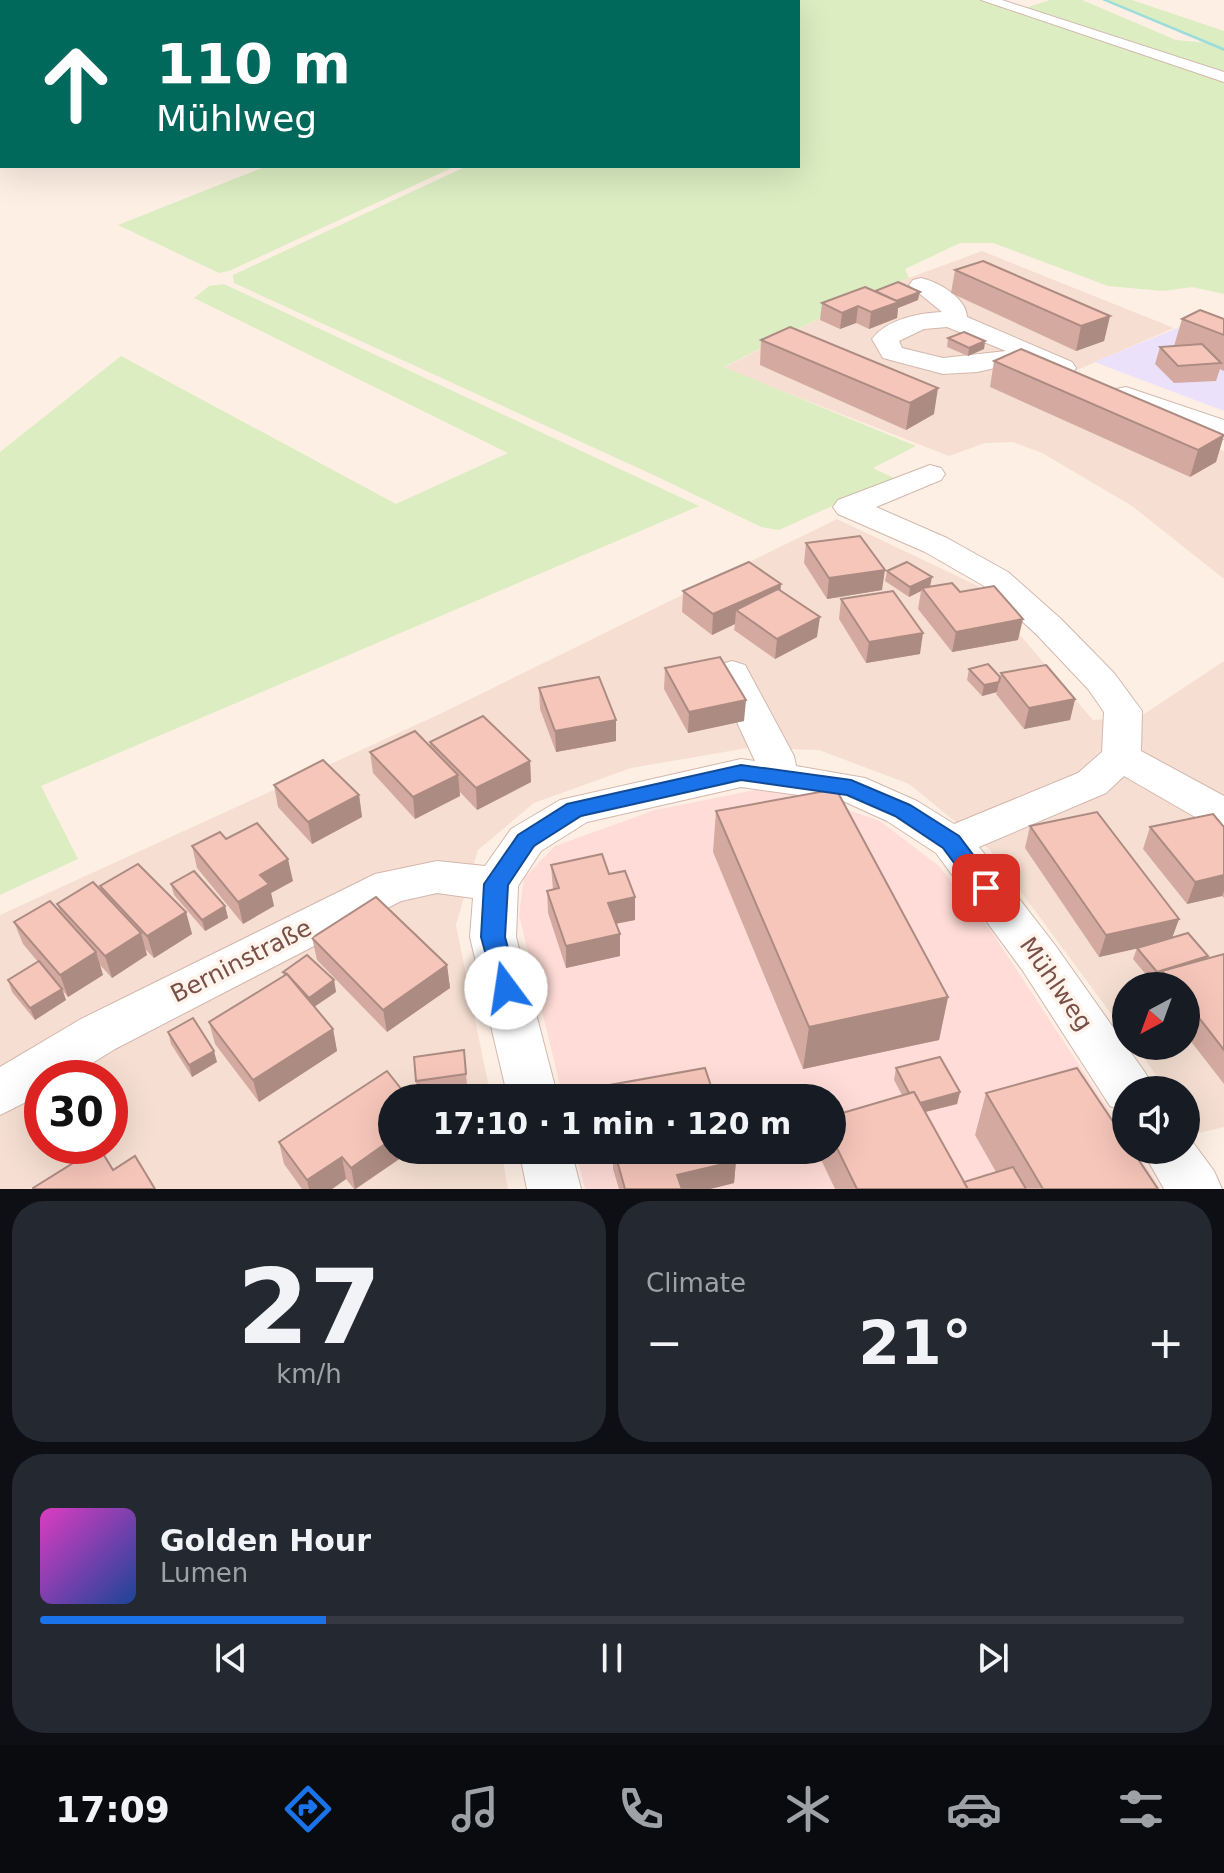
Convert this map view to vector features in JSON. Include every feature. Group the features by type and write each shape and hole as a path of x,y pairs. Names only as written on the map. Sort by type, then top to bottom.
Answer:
{"street":[{"path":"988,0 1224,77"},
{"path":"921,285 938,294 955,311 954,320"},
{"path":"1028,353 971,366 941,368 906,360 887,347 885,339 890,334 924,321 954,320 1097,383 1224,430"},
{"path":"530,1084 493,937 496,884 526,840 575,810 741,773 778,775 851,788 902,811 951,842 1092,783 1121,757 1123,711 1101,681 1049,627 996,579 936,545 849,507 930,474"},
{"path":"732,673 774,756 778,775"},
{"path":"1121,757 1224,815"},
{"name":"Mühlweg","path":"951,842 1039,958 1119,1076"},
{"name":"Berninstraße","path":"0,1093 98,1034 391,886 437,877 496,884"},
{"path":"548,1164 554,1189"},
{"path":"1178,1164 1195,1189"}],"shaded area":[{"path":"982,251 1174,328 1061,377 1146,426 1224,451 1224,579 1132,506 1042,453 1013,442 985,443 949,456 723,368 871,292"},
{"path":"1207,316 1224,324 1224,411 1094,362"},
{"path":"837,519 978,586 1093,720 1141,716 1224,661 1224,1127 1200,1133 1200,1076 1157,1076 1145,1060 1200,1060 1200,972 1112,972 1112,1015 990,850 909,784 819,750 748,748 631,768 534,803 478,850 456,925 488,1084 378,1084 378,1164 504,1164 508,1189 0,1189 0,915 442,713"},
{"path":"755,790 811,797 880,821 939,866 993,934 1112,1115 1112,1164 1144,1164 1161,1189 585,1189 579,1164 846,1164 846,1084 560,1084 519,915 524,878 555,846 655,810"}],"green space":[{"path":"800,0 982,0 1224,80 1224,294 1192,287 1163,291 1108,286 993,243 960,243 905,269 909,278 871,292 724,367 916,446 873,468 894,478 779,530 761,527 234,283 233,275 463,168 800,168"},
{"path":"1050,0 1082,0 1176,40 1208,43 1106,0 1132,0 1224,31 1224,75 1022,9"},
{"path":"262,168 452,168 219,273 118,225"},
{"path":"224,284 699,506 41,786 78,859 0,895 0,452 121,356 396,504 508,453 194,298 209,286"}],"building":[{"path":"983,261 1110,316 1081,326 955,270"},
{"path":"898,282 920,292 896,301 875,291"},
{"path":"865,287 899,302 871,312 858,306 842,313 822,303"},
{"path":"1200,310 1224,319 1224,335 1182,319"},
{"path":"790,327 938,388 910,403 761,340"},
{"path":"964,332 985,341 969,348 948,338"},
{"path":"1202,344 1221,363 1178,366 1160,347"},
{"path":"1021,349 1224,435 1198,450 994,361"},
{"path":"860,536 885,570 829,578 806,543"},
{"path":"749,562 781,584 713,614 683,591"},
{"path":"907,562 932,577 910,587 887,571"},
{"path":"952,583 960,592 994,586 1023,619 956,632 922,588"},
{"path":"778,589 820,617 777,639 736,610"},
{"path":"893,591 923,633 869,642 841,599"},
{"path":"720,657 746,700 689,712 665,668"},
{"path":"988,664 1000,677 999,682 984,685 969,669"},
{"path":"1046,665 1075,699 1029,708 1001,673"},
{"path":"599,677 616,720 555,731 539,688"},
{"path":"483,716 530,761 476,788 430,742"},
{"path":"415,731 458,775 413,797 370,752"},
{"path":"323,760 359,795 308,822 274,785"},
{"path":"836,789 948,997 809,1027 716,811"},
{"path":"1097,812 1179,919 1106,935 1030,826"},
{"path":"1213,814 1224,827 1224,875 1195,882 1150,827"},
{"path":"257,823 288,859 260,875 269,884 238,902 192,846 220,832 226,839"},
{"path":"602,854 609,874 625,871 635,897 608,903 620,934 566,946 547,891 559,888 551,865"},
{"path":"138,864 186,912 147,936 100,886"},
{"path":"194,871 225,906 202,920 171,884"},
{"path":"93,882 141,933 105,956 57,904"},
{"path":"376,897 447,965 383,1010 312,938"},
{"path":"50,901 96,952 60,975 14,922"},
{"path":"1188,933 1208,956 1157,972 1137,948"},
{"path":"1224,954 1224,1050 1200,1019 1200,972 1162,971"},
{"path":"307,955 334,980 309,998 283,972"},
{"path":"39,961 62,989 30,1008 8,980"},
{"path":"287,974 333,1029 253,1080 209,1022"},
{"path":"193,1018 214,1051 189,1065 168,1032"},
{"path":"464,1050 466,1074 416,1081 414,1057"},
{"path":"940,1057 960,1092 920,1103 914,1092 909,1093 896,1068"},
{"path":"705,1068 710,1084 615,1084"},
{"path":"1077,1068 1112,1120 1112,1164 1141,1164 1158,1189 1043,1189 986,1093"},
{"path":"387,1071 397,1084 378,1084 378,1149 351,1168 342,1157 307,1180 279,1142"},
{"path":"914,1092 968,1189 857,1189 845,1164 846,1112"},
{"path":"135,1156 155,1189 33,1189 72,1164 109,1164 113,1170 128,1164"},
{"path":"618,1164 723,1164 677,1175 682,1189 625,1189"},
{"path":"1013,1167 1026,1189 968,1189 964,1182"}],"waterway":[{"path":"1104,0 1224,50"}],"route":[{"path":"506,988 493,937 496,884 526,840 575,810 741,773 778,775 851,788 902,811 951,842 986,888"}]}
